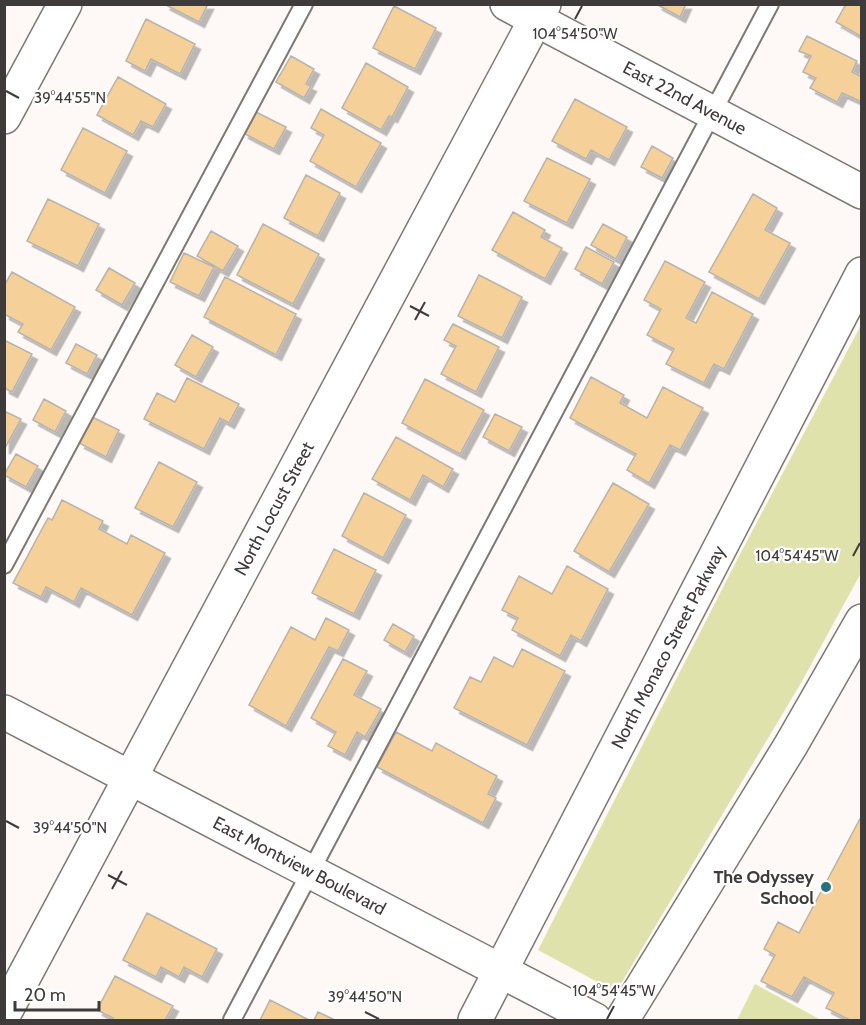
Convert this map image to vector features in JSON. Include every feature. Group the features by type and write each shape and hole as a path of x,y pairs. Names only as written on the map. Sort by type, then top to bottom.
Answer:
{"street":[{"path":"4,117 64,4"},
{"name":"East 22nd Avenue","path":"507,4 540,12 711,113 861,192"},
{"name":"North Locust Street","path":"4,1014 540,12"},
{"name":"North Monaco Street Parkway","path":"475,1020 861,274"},
{"path":"622,1020 791,745 861,621"},
{"name":"East Montview Boulevard","path":"4,712 500,973 595,1020"}],"lane":[{"path":"4,565 304,4"},
{"path":"232,1020 770,4"}],"green space":[{"path":"861,325 861,573 801,683 616,992 538,950 737,560"},
{"path":"755,984 821,1020 737,1020"}],"building":[{"path":"164,4 208,4 199,22"},
{"path":"656,4 686,4 680,17"},
{"path":"846,4 862,4 862,37 836,22"},
{"path":"394,6 436,28 415,69 373,48"},
{"path":"146,19 195,44 180,74 151,59 145,71 126,61"},
{"path":"807,36 857,61 852,72 862,77 862,102 842,93 837,102 810,88 816,78 803,72 811,56 799,51"},
{"path":"291,56 314,69 306,84 311,86 304,98 276,82"},
{"path":"366,63 408,87 392,117 389,116 381,130 342,108"},
{"path":"118,77 166,104 153,127 141,121 133,135 97,115"},
{"path":"575,99 627,127 609,160 591,150 586,159 552,141"},
{"path":"321,109 381,143 356,187 310,161 324,135 311,128"},
{"path":"254,111 286,127 274,149 243,133"},
{"path":"83,128 127,151 105,193 61,170"},
{"path":"652,146 673,158 662,178 641,167"},
{"path":"547,158 590,179 567,223 524,201"},
{"path":"306,175 340,193 318,236 284,218"},
{"path":"753,194 777,208 765,230 790,243 759,299 709,272"},
{"path":"48,199 99,224 78,266 27,241"},
{"path":"513,212 545,230 541,237 562,248 545,279 492,250"},
{"path":"263,224 319,254 293,304 237,275"},
{"path":"603,224 627,237 616,259 591,245"},
{"path":"211,231 238,246 223,271 197,256"},
{"path":"586,247 614,262 602,284 575,269"},
{"path":"184,253 214,267 199,296 170,282"},
{"path":"665,261 705,282 686,318 696,323 712,292 753,314 724,369 714,364 704,383 666,364 674,349 647,335 661,309 644,300"},
{"path":"109,268 135,283 122,305 96,290"},
{"path":"12,272 75,307 51,350 18,332 23,324 4,314 4,286"},
{"path":"479,275 522,297 502,338 458,316"},
{"path":"225,277 296,314 276,355 204,317"},
{"path":"453,324 499,347 476,392 441,374 456,346 444,340"},
{"path":"192,335 213,347 196,377 175,365"},
{"path":"4,340 32,354 12,392 4,388"},
{"path":"76,344 97,355 87,374 66,363"},
{"path":"591,377 624,395 620,403 647,418 663,387 703,408 680,450 670,445 649,483 627,470 636,454 570,418"},
{"path":"187,378 239,404 229,423 220,418 204,449 144,419 157,393 175,402"},
{"path":"425,379 484,410 460,454 402,423"},
{"path":"44,399 66,411 55,432 33,420"},
{"path":"4,411 21,419 5,448 4,448"},
{"path":"495,414 522,427 509,451 483,437"},
{"path":"92,417 119,430 106,457 79,443"},
{"path":"396,437 453,469 443,487 423,475 410,500 372,479"},
{"path":"16,454 38,466 26,487 4,475"},
{"path":"159,462 197,482 173,527 135,508"},
{"path":"613,483 649,504 609,572 574,551"},
{"path":"364,493 406,515 383,558 342,536"},
{"path":"62,500 103,521 99,529 127,544 131,535 165,553 132,615 81,588 74,602 46,587 41,597 13,583 48,518 52,520"},
{"path":"334,549 376,570 354,614 312,593"},
{"path":"567,566 608,589 581,641 571,635 560,656 512,630 518,618 502,610 519,576 552,594"},
{"path":"326,618 349,630 338,651 329,647 286,726 249,705 291,627 315,640"},
{"path":"393,624 414,636 405,652 384,640"},
{"path":"522,649 565,671 527,745 454,708 470,677 481,682 494,657 513,667"},
{"path":"343,659 367,671 354,695 381,709 365,737 357,732 345,755 328,746 336,732 311,718"},
{"path":"396,732 432,751 436,743 497,776 488,794 496,798 483,823 377,767"},
{"path":"862,815 862,1020 850,1020 826,1008 834,993 804,977 792,997 761,981 775,955 764,949 778,922 799,933"},
{"path":"147,913 217,949 202,977 184,967 179,977 161,967 156,977 123,960"},
{"path":"115,976 173,1006 165,1020 111,1020 113,1018 97,1010"},
{"path":"270,1000 309,1020 260,1020"},
{"path":"318,1012 335,1020 314,1020"}],"place":[{"name":"The Odyssey School","path":"826,887"}]}
